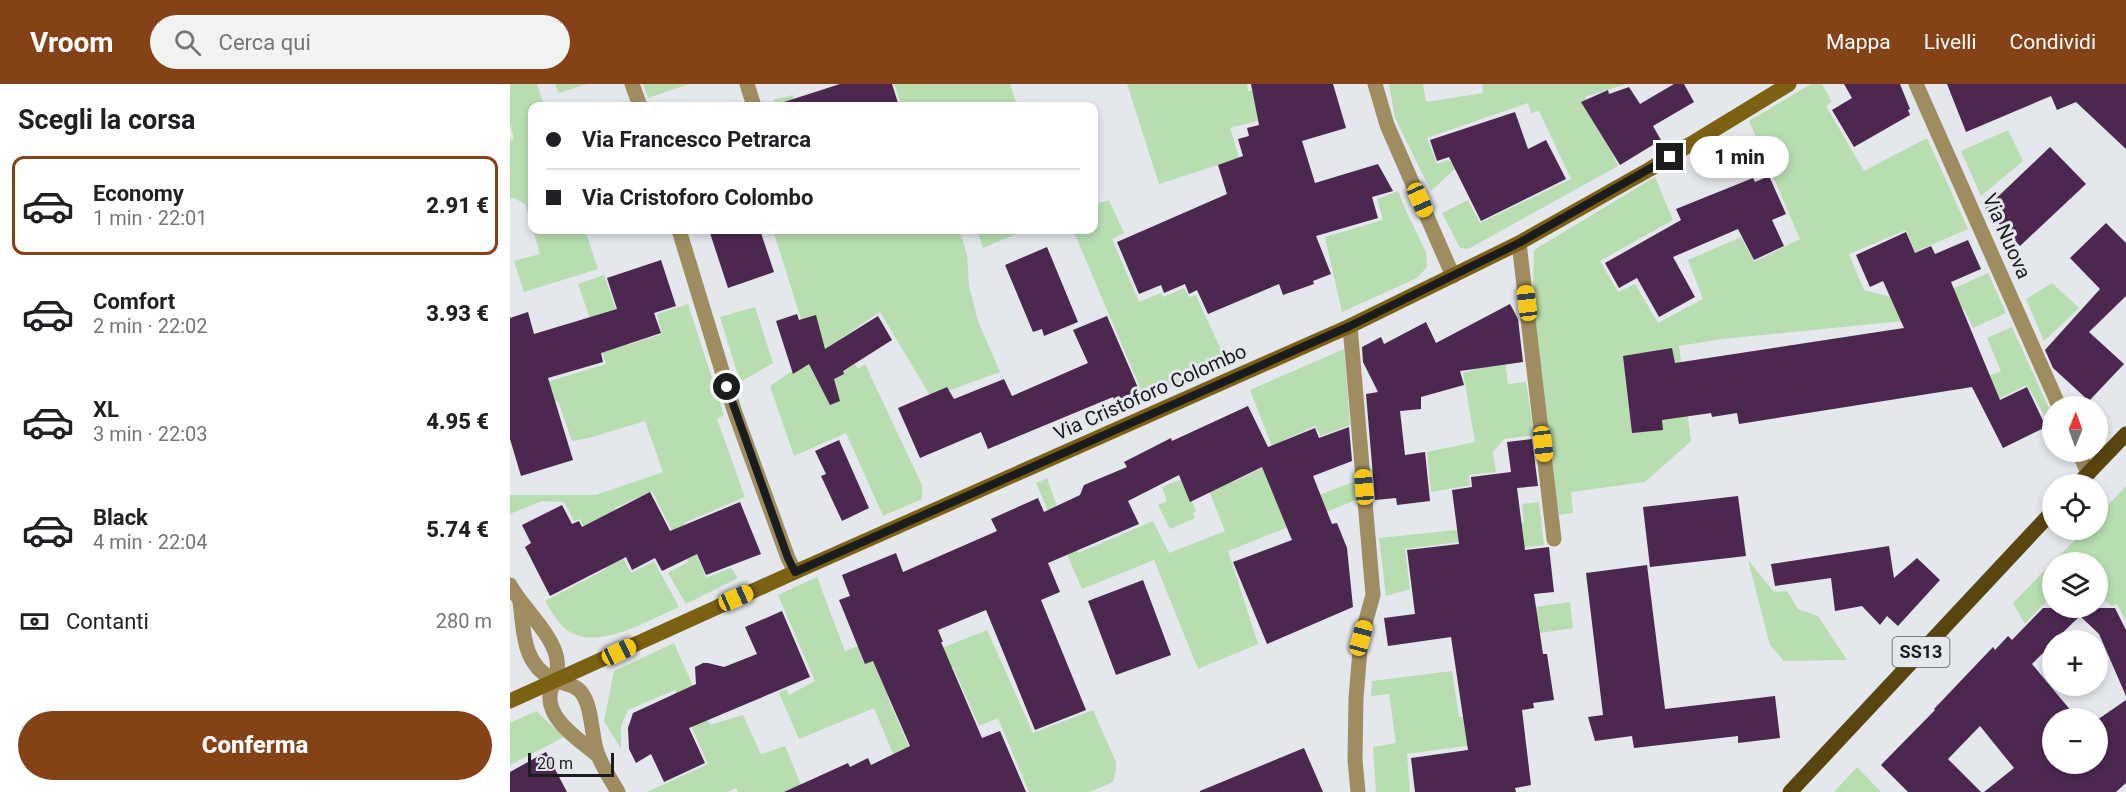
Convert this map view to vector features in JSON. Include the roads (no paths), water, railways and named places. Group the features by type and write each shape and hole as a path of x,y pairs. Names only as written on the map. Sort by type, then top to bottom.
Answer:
{"main road":[{"name":"Via Cristoforo Colombo","path":"510,701 1350,326 1519,243 1650,169 1788,84"},
{"path":"2088,474 2126,434"},
{"name":"SS13","path":"1790,792 2042,523"}],"street":[{"path":"632,84 639,102"},
{"path":"747,84 753,102"},
{"path":"1375,84 1387,125 1453,276"},
{"name":"Via Nuova","path":"1916,84 2055,396"},
{"path":"680,234 734,410 795,572"},
{"path":"1519,243 1554,539"},
{"path":"1350,326 1373,595 1361,638 1356,698 1355,760 1358,792"},
{"path":"510,585 553,647 559,667 556,681 550,692 551,706 557,719 572,735 597,755"},
{"path":"520,602 531,661 542,673 556,681 570,684 581,693 589,712 597,755 618,792"}]}
